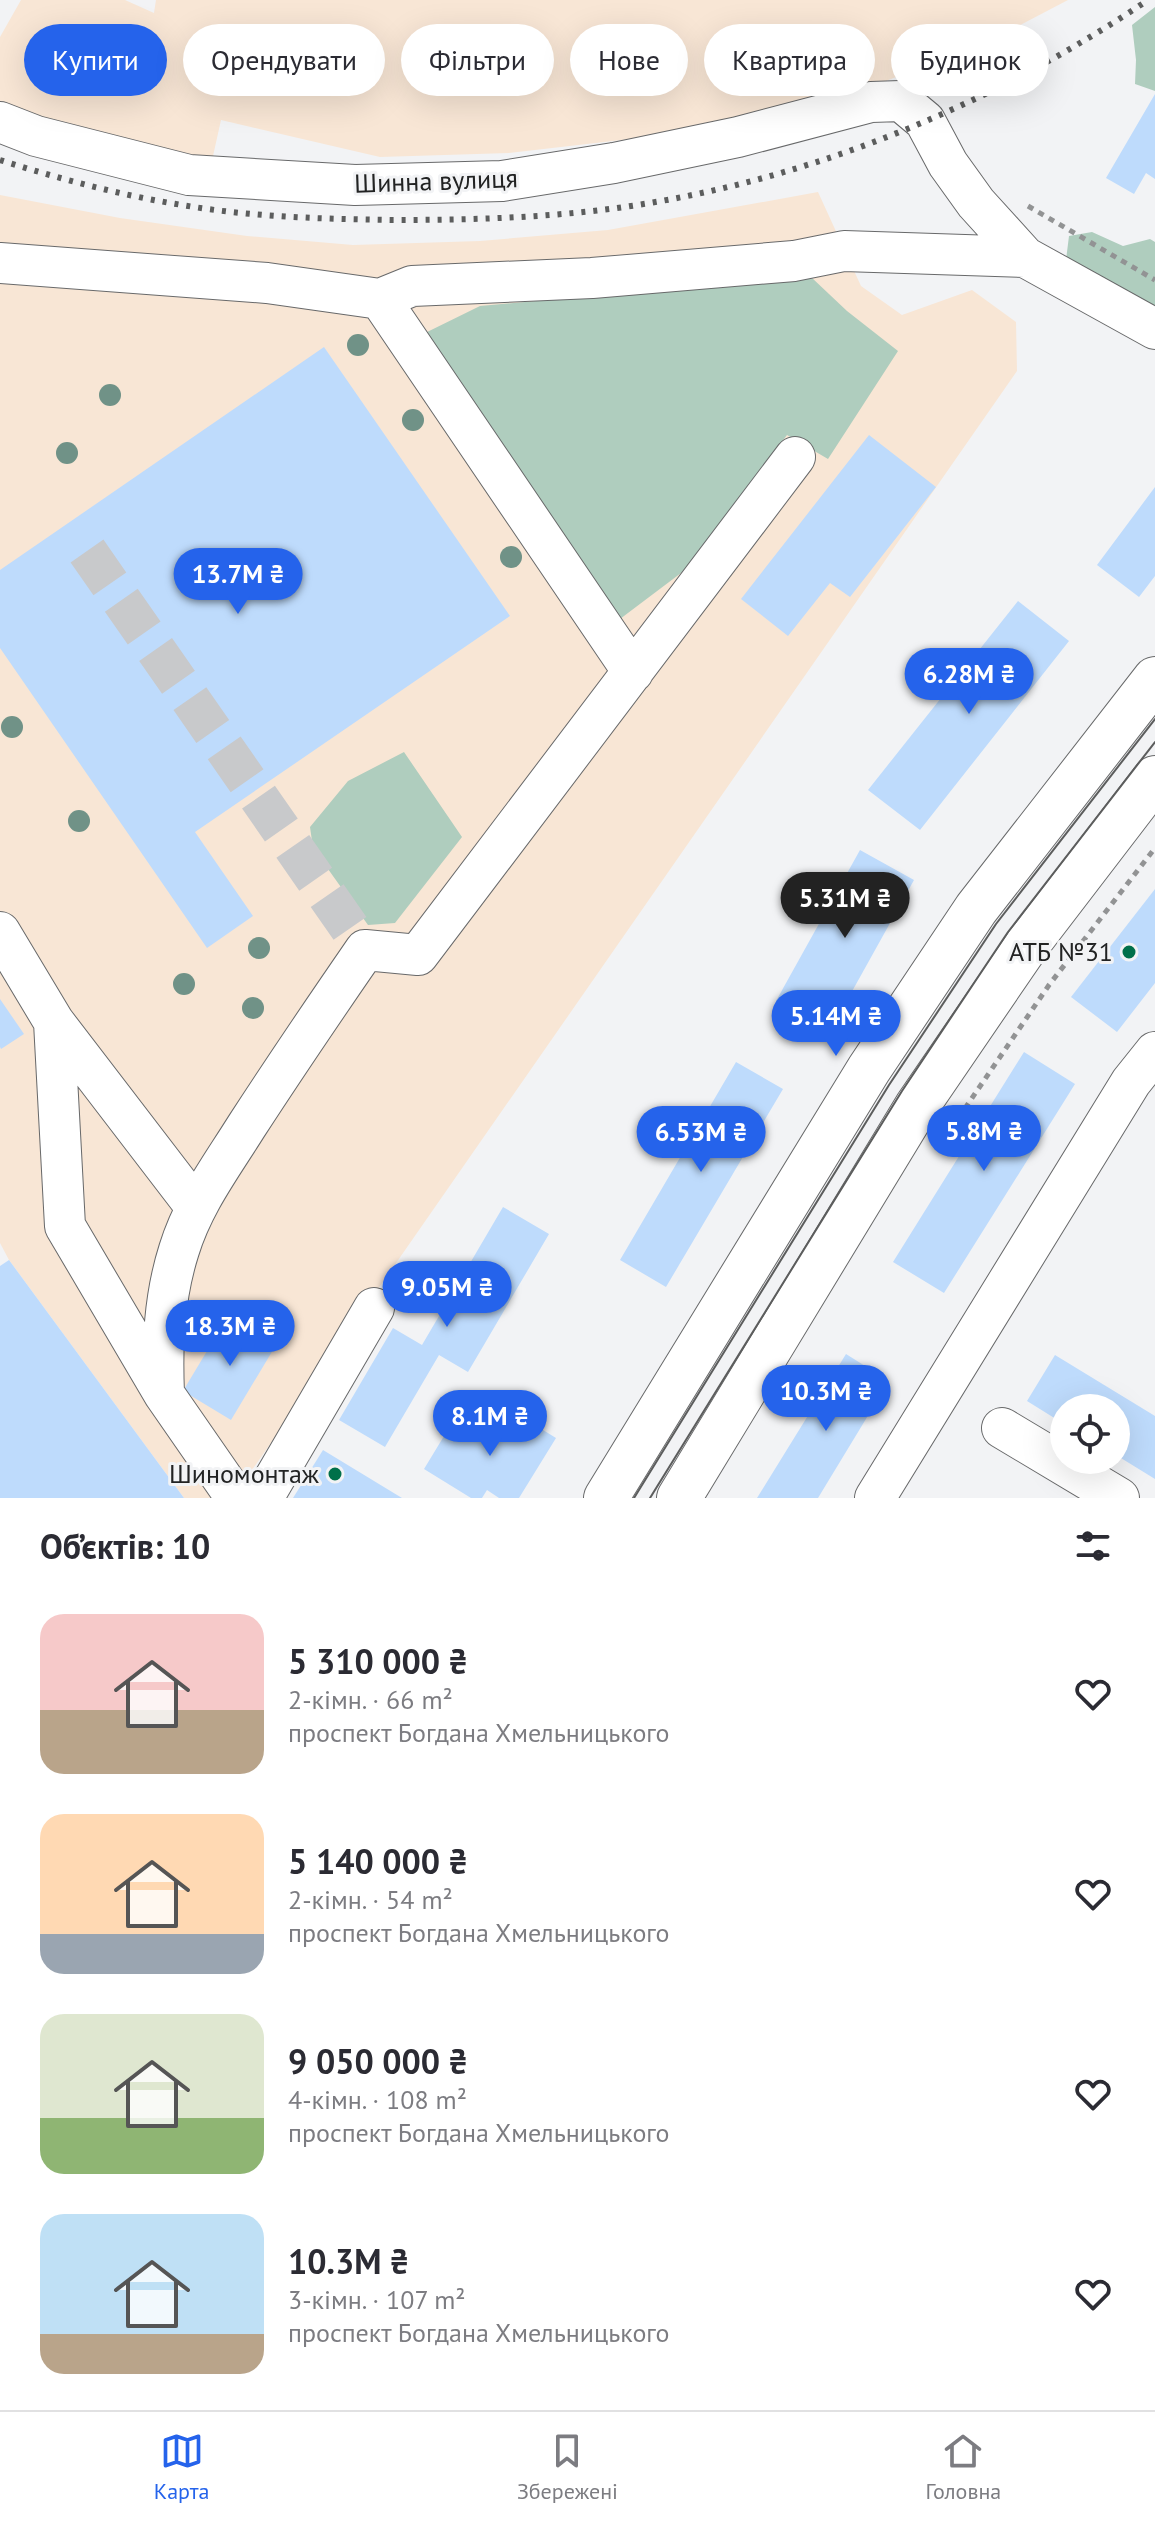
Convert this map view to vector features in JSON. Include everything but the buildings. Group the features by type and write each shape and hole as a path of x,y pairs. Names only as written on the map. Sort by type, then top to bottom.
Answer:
{"main road":[{"path":"606,1498 877,1056 976,909 1155,679"},
{"path":"679,1498 917,1106 1027,945 1155,778"}],"street":[{"name":"Шинна вулиця","path":"0,122 36,136 189,175 355,185 502,181 600,166 738,137 871,102 901,101 925,121 948,164 976,203 1025,257"},
{"path":"0,263 267,283 380,299 412,286 608,276 794,261 844,251 1025,257 1155,329"},
{"path":"380,299 633,672"},
{"path":"164,1394 162,1350 168,1292 195,1206 312,1027 365,950 418,955 795,457"},
{"path":"0,932 54,1022 195,1206"},
{"path":"54,1022 65,1226 164,1394 236,1498"},
{"path":"875,1498 1131,1082 1155,1052"},
{"path":"263,1498 374,1308"},
{"path":"1002,1428 1119,1498"}],"path":[{"path":"1025,204 1155,280"},
{"path":"1006,1047 1049,985 1155,848"}],"shaded area":[{"path":"21,0 125,0 154,13 156,0 1068,0 1022,24 891,24 891,79 875,85 875,24 704,24 704,96 845,96 682,133 509,153 380,157 221,120 211,165 0,105 0,37"},
{"path":"818,192 861,286 902,315 972,290 1016,322 1017,371 252,1470 227,1486 221,1498 184,1498 9,1260 0,1243 0,195 120,218 247,236 353,245 480,241 608,230"}],"green space":[{"path":"1155,7 1155,91 1135,84 1132,25"},
{"path":"1092,232 1123,246 1150,239 1155,242 1155,307 1066,260 1069,236"},
{"path":"811,277 847,311 898,351 828,459 787,435 685,570 620,619 421,335 480,306"},
{"path":"404,752 462,837 395,923 368,925 313,848 310,827 348,781"}],"tunnel":[{"path":"87,551 365,950"}],"tram line":[{"path":"634,1498 889,1085 996,924 1155,719"},
{"path":"650,1498 902,1091 1008,932 1155,742"}],"railway":[{"path":"0,160 136,196 261,215 449,220 617,208 688,196 758,179 827,159 894,134 961,106 1025,74 1148,0"}],"place":[{"name":"АТБ №31","path":"1129,952"},
{"name":"Шиномонтаж","path":"335,1474"}]}
